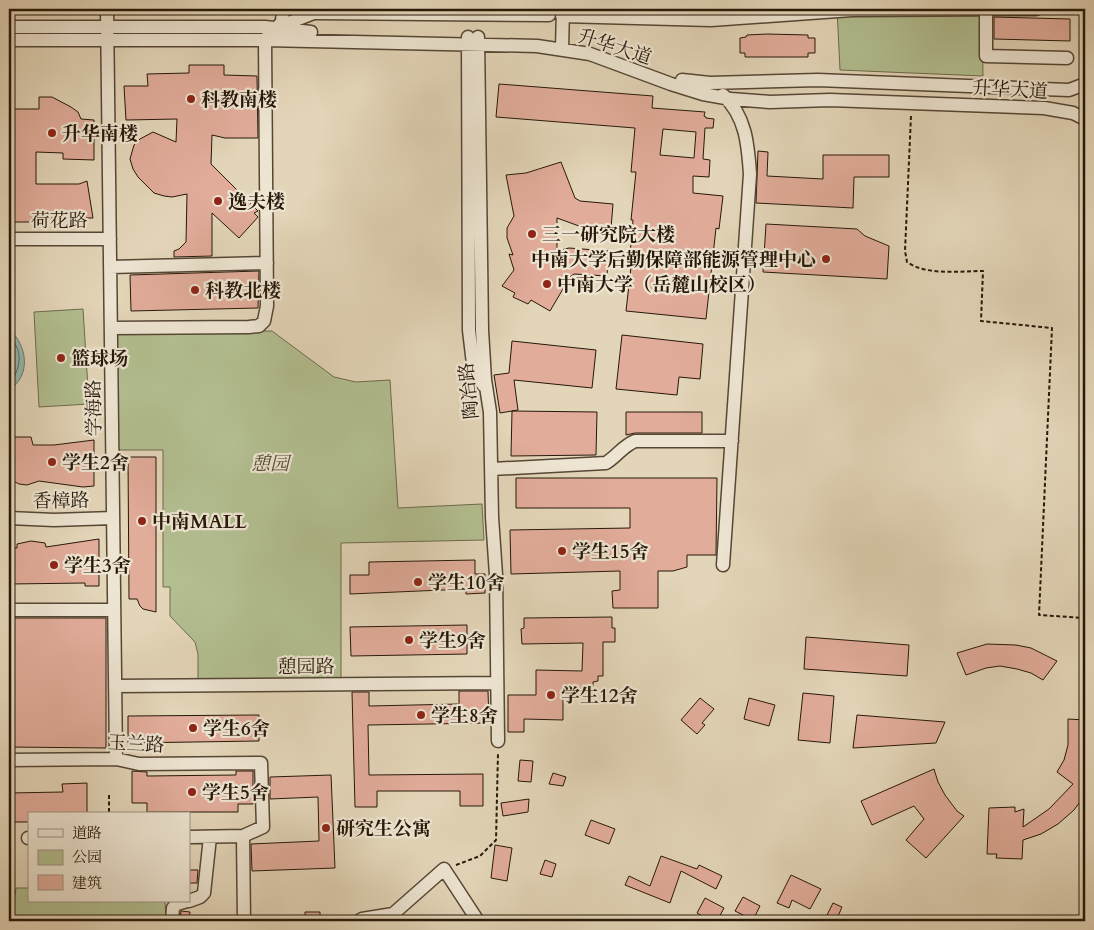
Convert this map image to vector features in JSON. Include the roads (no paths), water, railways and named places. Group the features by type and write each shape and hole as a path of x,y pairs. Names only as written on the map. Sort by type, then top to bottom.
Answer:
{"street":[{"name":"学海路","path":"108,9 116,760"},
{"path":"278,27 282,21 283,9"},
{"path":"687,19 726,9"},
{"path":"986,9 986,56 1068,58"},
{"path":"562,45 562,12 650,13 687,19 710,20 852,10 1036,9"},
{"path":"111,328 259,326 264,321 266,314 265,40 272,31 320,11 419,11 549,15"},
{"name":"升华大道","path":"9,27 265,40 473,40"},
{"name":"升华大道","path":"9,40 107,33 278,27 298,32 581,45 682,80 710,83 818,80 1069,90 1085,84"},
{"name":"陶冶路","path":"473,40 482,330 490,412 498,740"},
{"name":"升华大道","path":"562,45 671,84 703,94 726,98 751,101 830,100 1044,108 1073,113 1085,119"},
{"path":"710,83 726,98 735,110 744,128 748,144 750,174 723,565"},
{"name":"荷花路","path":"9,239 110,239"},
{"path":"110,267 266,263"},
{"path":"492,469 606,463 615,457 626,445 636,441 732,441"},
{"name":"香樟路","path":"9,518 54,520 113,518"},
{"path":"9,610 114,610"},
{"name":"憩园路","path":"115,686 497,683"},
{"name":"玉兰路","path":"9,760 116,760 139,764 261,763 263,826 243,836"},
{"path":"190,837 243,836 244,921"},
{"path":"190,900 200,897 204,893 210,837"},
{"path":"359,921 392,914 444,869 478,921"},
{"path":"172,921 173,908 177,904 184,902"}],"water":[{"path":"9,329 20,343 23,351 24,368 16,384 9,390"}],"place":[{"name":"科教南楼","path":"191,99"},
{"name":"升华南楼","path":"52,133"},
{"name":"逸夫楼","path":"218,201"},
{"name":"三一研究院大楼","path":"532,234"},
{"name":"中南大学后勤保障部能源管理中心","path":"826,259"},
{"name":"中南大学（岳麓山校区）","path":"547,284"},
{"name":"科教北楼","path":"195,290"},
{"name":"篮球场","path":"61,358"},
{"name":"学生2舍","path":"52,462"},
{"name":"中南MALL","path":"142,521"},
{"name":"学生15舍","path":"562,551"},
{"name":"学生3舍","path":"54,565"},
{"name":"学生10舍","path":"418,582"},
{"name":"学生9舍","path":"409,640"},
{"name":"学生12舍","path":"551,695"},
{"name":"学生8舍","path":"421,715"},
{"name":"学生6舍","path":"193,728"},
{"name":"学生5舍","path":"192,792"},
{"name":"研究生公寓","path":"326,828"}],"park label":[{"name":"憩园","path":"270,463"}]}
